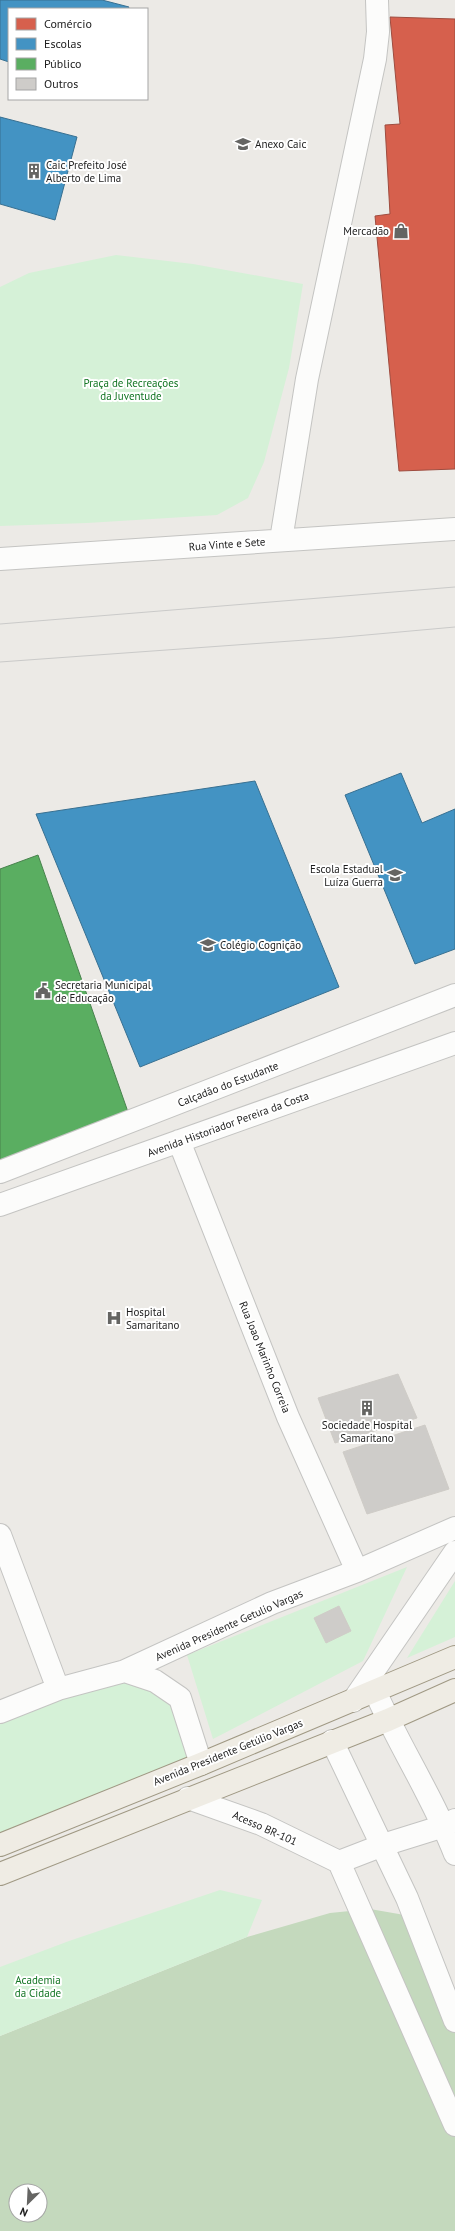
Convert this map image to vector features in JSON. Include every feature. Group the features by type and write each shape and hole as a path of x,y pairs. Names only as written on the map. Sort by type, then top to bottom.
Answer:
{"main road":[{"name":"Avenida Presidente Getúlio Vargas","path":"0,1845 201,1764 455,1657"},
{"path":"0,1874 188,1798 388,1720 455,1690"}],"street":[{"path":"281,540 307,379 376,59 378,32 377,0"},
{"name":"Rua Vinte e Sete","path":"0,559 455,530"},
{"name":"Calçadão do Estudante","path":"0,1172 455,995"},
{"name":"Avenida Historiador Pereira da Costa","path":"0,1205 455,1043"},
{"name":"Rua Joao Marinho Correia","path":"179,1141 288,1417 356,1571"},
{"name":"Avenida Presidente Getulio Vargas","path":"0,1712 58,1689 125,1671 272,1603 356,1571 455,1528"},
{"path":"0,1535 58,1689"},
{"path":"353,1700 455,1552"},
{"path":"125,1671 155,1681 180,1698 201,1764"},
{"path":"375,1691 388,1720 450,1823 455,1854"},
{"path":"332,1741 407,1898 455,2021"},
{"name":"Acesso BR-101","path":"188,1798 261,1824 339,1862"},
{"path":"450,1823 382,1844 339,1862 455,2124"}],"green space":[{"name":"Praça de Recreações da Juventude","path":"116,255 193,264 303,284 289,368 264,462 248,498 217,515 87,523 0,526 0,287 29,273"},
{"path":"407,1567 363,1661 213,1739 187,1655"},
{"path":"455,1581 455,1637 407,1658"},
{"path":"125,1671 180,1698 201,1764 0,1845 0,1713"},
{"name":"Academia da Cidade","path":"220,1890 262,1900 247,1937 0,2036 0,1967 69,1941"},
{"path":"370,1909 416,1917 455,1997 455,2231 0,2231 0,2036 247,1937 330,1913"}],"building: Comércio":[{"path":"390,17 455,19 455,469 399,471 375,216 390,214 385,125 400,124"}],"building: Escolas":[{"path":"0,0 102,0 129,7 8,8 8,62 0,59"},
{"name":"Caic Prefeito José Alberto de Lima","path":"0,117 77,137 55,220 0,204"},
{"path":"401,773 422,823 455,809 455,949 415,964 345,795"},
{"name":"Colégio Cognição","path":"255,781 339,987 140,1067 36,814"}],"building: Público":[{"name":"Secretaria Municipal de Educação","path":"38,855 128,1112 0,1165 0,869"}],"building: Outros":[{"name":"Sociedade Hospital Samaritano","path":"398,1374 417,1418 335,1443 318,1398"},
{"path":"425,1425 449,1489 367,1514 343,1452"},
{"path":"339,1606 351,1631 326,1643 314,1618"}],"tram line":[{"path":"0,624 455,587"},
{"path":"0,662 333,638 455,627"}],"place":[{"name":"Anexo Caic","path":"243,144"},
{"name":"Caic Prefeito José Alberto de Lima","path":"34,171"},
{"name":"Mercadão","path":"401,231"},
{"name":"Escola Estadual Luíza Guerra","path":"395,875"},
{"name":"Colégio Cognição","path":"208,945"},
{"name":"Secretaria Municipal de Educação","path":"43,991"},
{"name":"Hospital Samaritano","path":"114,1318"},
{"name":"Sociedade Hospital Samaritano","path":"367,1408"}]}
